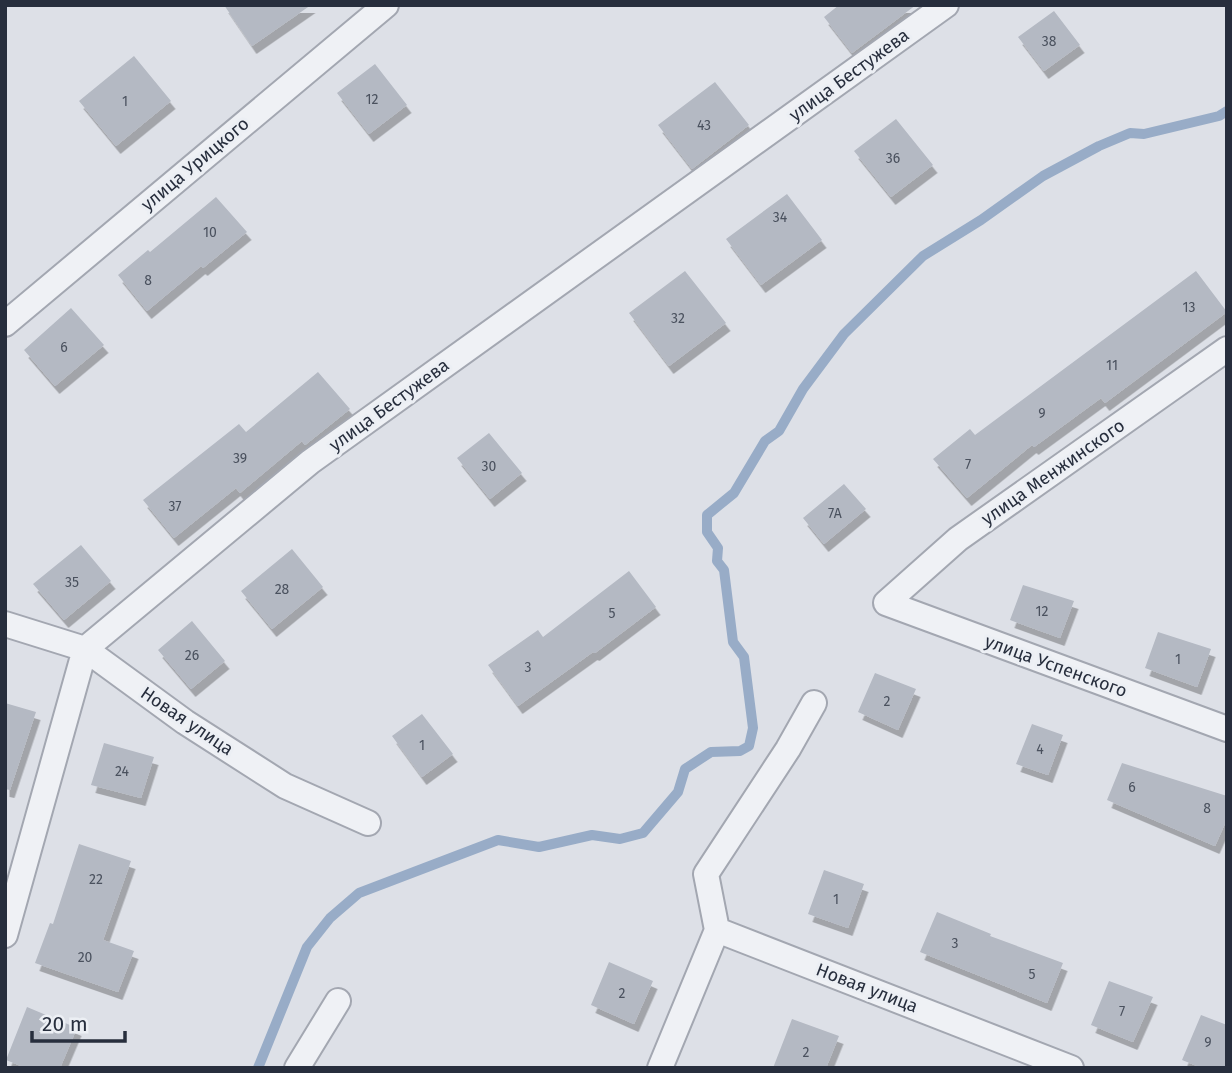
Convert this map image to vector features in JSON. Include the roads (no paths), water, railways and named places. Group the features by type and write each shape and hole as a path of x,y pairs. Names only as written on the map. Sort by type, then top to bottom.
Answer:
{"street":[{"name":"улица Урицкого","path":"5,324 386,5"},
{"name":"улица Бестужева","path":"85,649 310,462 946,5"},
{"name":"улица Менжинского","path":"886,603 958,539 1227,349"},
{"name":"улица Успенского","path":"886,603 1227,729"},
{"name":"Новая улица","path":"5,624 85,649 185,722 285,786 368,823"},
{"path":"5,935 85,649"},
{"path":"660,1068 716,930 706,874 788,749 814,703"},
{"name":"Новая улица","path":"716,930 1071,1068"},
{"path":"297,1068 338,1000"}],"waterway":[{"path":"258,1068 307,947 330,918 359,893 498,840 539,847 592,835 620,839 643,833 678,792 685,769 711,752 740,751 749,746 753,728 744,657 733,642 724,570 717,561 718,548 707,532 707,515 734,493 765,441 779,431 803,389 844,334 923,256 981,220 1043,176 1099,146 1130,133 1144,134 1219,116 1227,111"}]}
